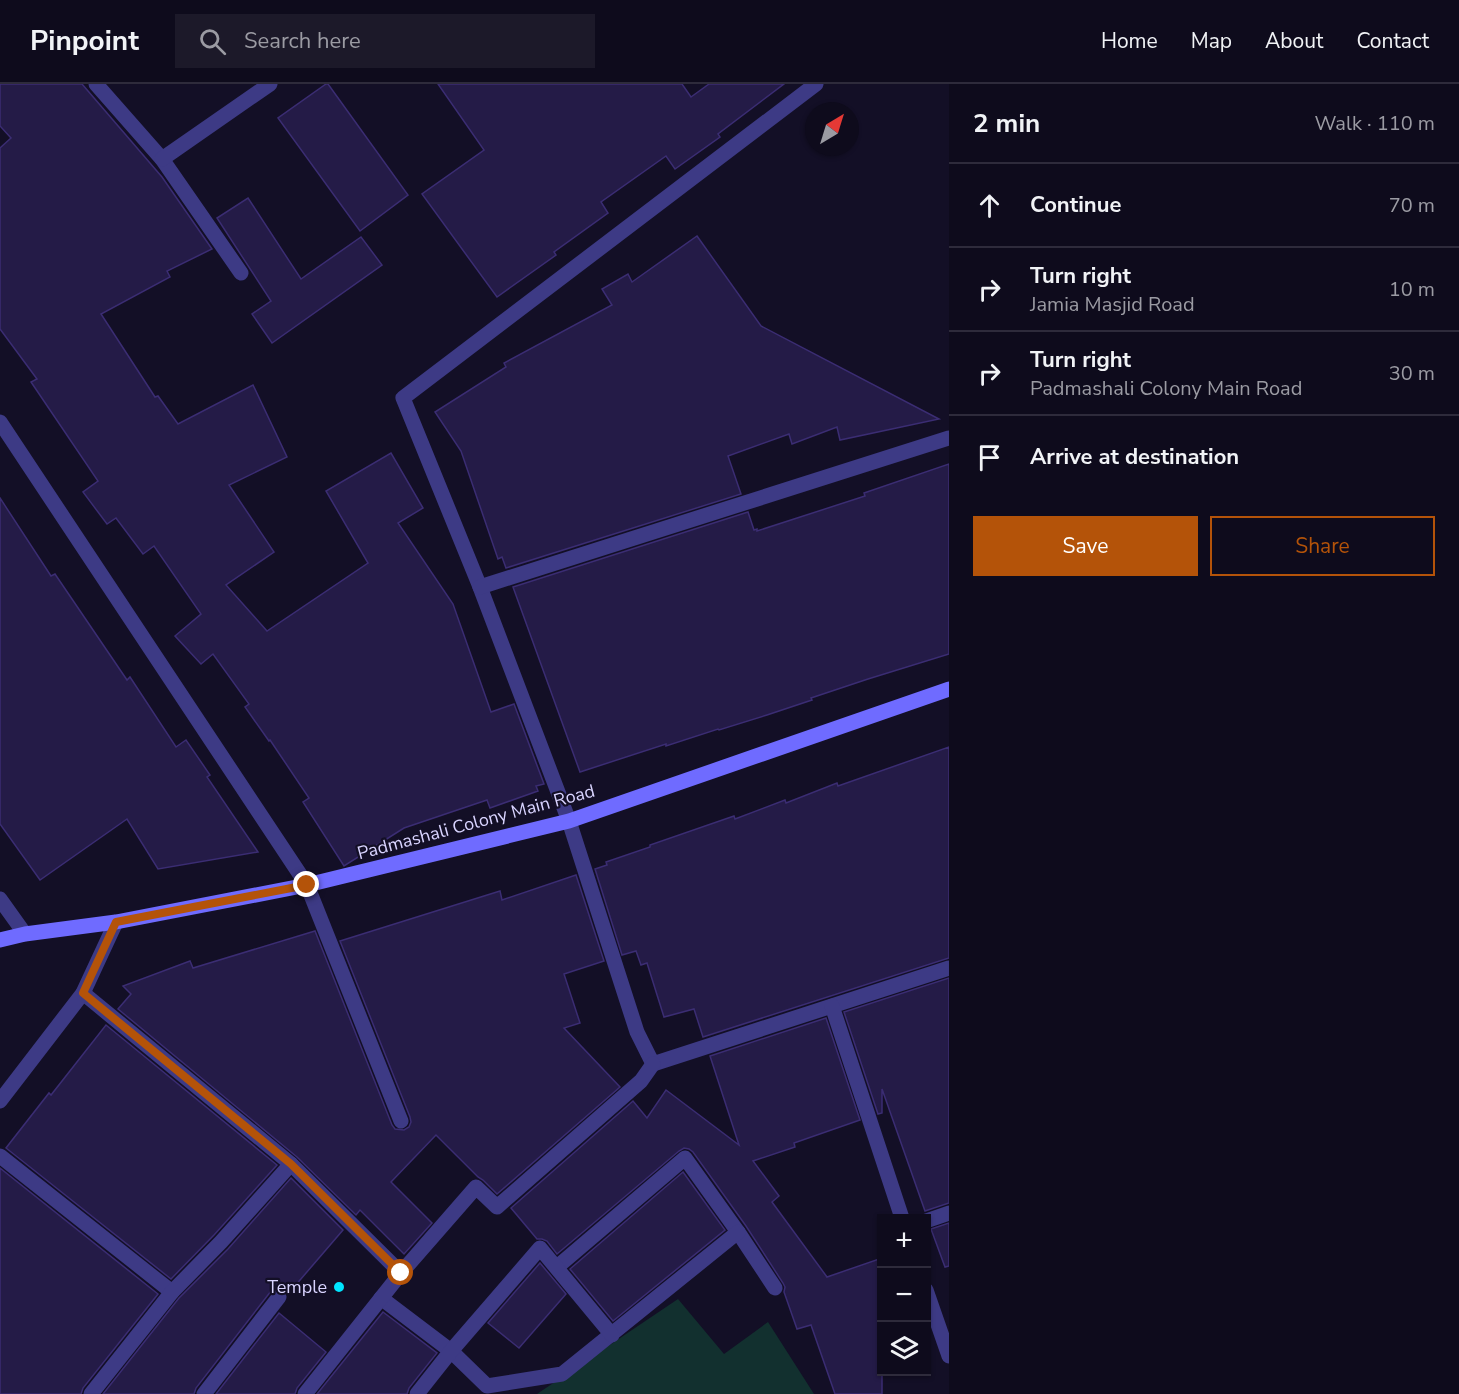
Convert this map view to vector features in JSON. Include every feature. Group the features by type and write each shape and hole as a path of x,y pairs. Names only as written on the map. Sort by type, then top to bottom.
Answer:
{"street":[{"path":"96,84 162,159 241,273"},
{"path":"162,159 270,84"},
{"path":"653,1064 638,1032 569,821 480,586 403,398 816,84"},
{"path":"0,422 307,885 401,1121"},
{"path":"480,586 949,438"},
{"name":"Padmashali Colony Main Road","path":"0,940 25,934 116,922 307,885 569,821 949,689"},
{"path":"0,899 25,934"},
{"path":"0,1101 83,993 116,922"},
{"path":"305,1394 401,1273 476,1187 497,1207 641,1081 653,1064 949,968"},
{"path":"83,993 291,1164 401,1273"},
{"path":"831,1006 901,1214"},
{"path":"0,1156 172,1292"},
{"path":"557,1267 685,1158 775,1288"},
{"path":"91,1394 172,1292 221,1242 291,1164"},
{"path":"931,1220 949,1213"},
{"path":"381,1298 451,1351 487,1386 562,1374 738,1232"},
{"path":"417,1394 540,1248 612,1335"},
{"path":"204,1394 279,1298"},
{"path":"931,1302 949,1356"}],"green space":[{"path":"678,1299 724,1354 768,1322 814,1394 537,1394"}],"building":[{"path":"0,84 82,84 162,177 212,249 167,271 170,277 101,314 155,397 158,396 178,424 253,385 287,457 229,485 274,552 226,585 267,631 368,563 326,491 391,453 423,508 398,523 453,604 491,712 514,704 544,784 536,786 538,791 490,808 487,800 404,828 344,866 303,802 309,798 245,707 249,704 213,654 201,664 175,636 201,614 154,546 143,554 116,518 107,524 83,492 98,481 31,382 37,379 0,329 0,148 11,138 0,126"},
{"path":"326,84 408,195 360,231 278,118"},
{"path":"438,84 682,84 691,97 709,84 784,84 718,134 720,137 675,169 666,156 601,202 608,213 554,252 556,255 497,297 422,194 484,150"},
{"path":"248,198 301,279 361,237 382,265 272,343 252,314 271,301 217,218"},
{"path":"697,236 761,326 939,419 840,440 837,427 792,444 789,434 728,456 741,494 506,568 502,557 498,559 461,451 435,412 506,367 504,363 612,305 602,289 628,274 632,282"},
{"path":"949,464 949,654 811,698 812,700 767,715 580,772 513,587 748,512 754,530 757,529 757,531 865,496 864,493"},
{"path":"0,498 51,576 55,574 127,680 130,677 176,747 186,740 210,775 207,777 258,852 158,869 127,819 40,880 0,824"},
{"path":"949,747 949,958 703,1037 694,1009 664,1017 647,963 641,965 636,951 622,955 595,869 607,865 606,862 650,847 650,845 734,816 735,819 785,800 786,803 837,783 838,786"},
{"path":"576,875 604,961 564,974 580,1023 564,1028 620,1087 497,1194 436,1135 391,1182 432,1223 404,1254 360,1210 356,1215 297,1157 118,1009 131,994 123,986 190,961 193,968 315,931 392,1125 395,1129 404,1130 409,1127 410,1117 340,941 500,891 502,900"},
{"path":"949,978 949,1203 925,1211 882,1089 882,1113 878,1114 844,1012"},
{"path":"826,1018 860,1120 794,1143 795,1147 753,1161 779,1196 772,1202 827,1277 877,1260 877,1376 882,1376 882,1394 835,1394 811,1325 797,1329 783,1283 746,1226 689,1149 684,1148 679,1151 557,1254 547,1241 537,1239 511,1208 633,1101 647,1118 666,1090 739,1145 710,1056"},
{"path":"106,1025 277,1165 171,1279 6,1148"},
{"path":"0,1168 158,1294 83,1388 81,1394 0,1394"},
{"path":"683,1172 725,1230 613,1321 570,1269"},
{"path":"291,1178 343,1230 288,1294 281,1287 271,1291 196,1388 194,1394 103,1394 179,1298 228,1249"},
{"path":"949,1223 949,1266 945,1267 931,1229"},
{"path":"540,1263 566,1294 519,1348 488,1323"},
{"path":"383,1312 437,1353 409,1388 407,1394 317,1394"},
{"path":"279,1313 326,1352 297,1388 295,1394 216,1394"}],"place":[{"name":"Temple","path":"339,1287"}],"route":[{"path":"307,885 116,922 83,993 291,1164 401,1273"}]}
